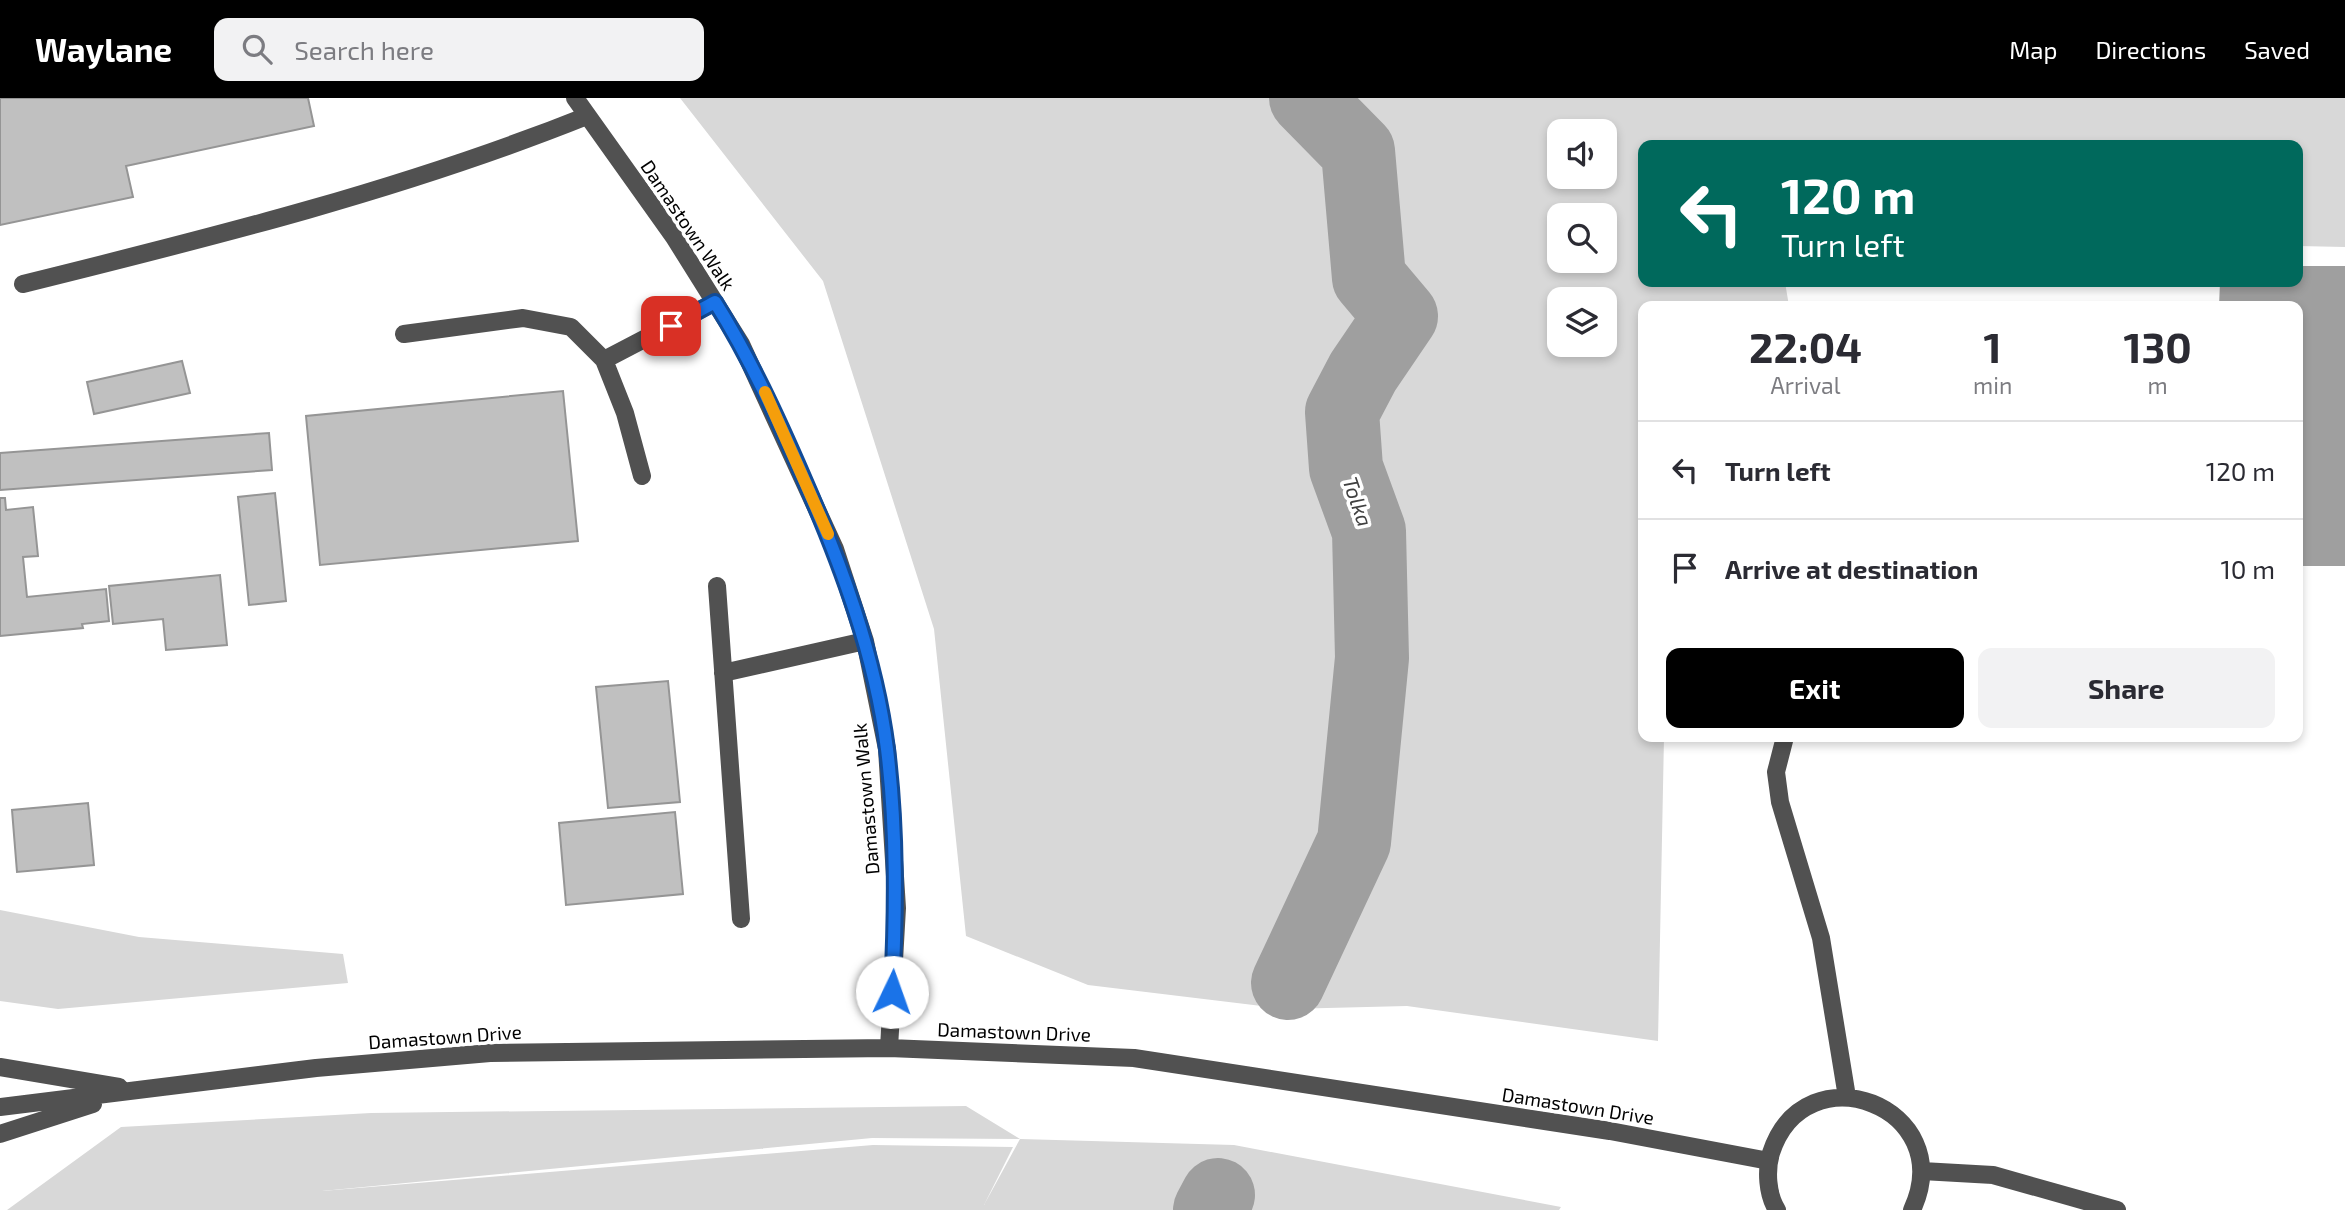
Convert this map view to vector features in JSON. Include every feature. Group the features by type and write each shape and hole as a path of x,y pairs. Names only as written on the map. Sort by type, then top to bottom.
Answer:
{"street":[{"name":"Damastown Walk","path":"575,98 674,237 741,344 777,417 835,549 865,641 887,749 896,895 889,1048"},
{"path":"23,284 146,253 416,178 510,147 587,116"},
{"path":"604,360 715,302"},
{"path":"404,334 523,318 571,327 604,360 625,413 642,477"},
{"path":"717,586 741,919"},
{"path":"723,673 865,641"},
{"path":"1784,742 1776,772 1780,802 1821,938 1847,1097"},
{"name":"Damastown Drive","path":"0,1107 316,1068 490,1053 889,1048 1134,1058 1610,1131 1769,1161"},
{"path":"0,1067 140,1090"},
{"path":"0,1134 140,1090"},
{"path":"1777,1210 1768,1183 1769,1161 1776,1140 1796,1115 1825,1099 1847,1097 1870,1101 1899,1119 1918,1148 1922,1171 1919,1195 1913,1210"},
{"path":"1922,1171 1993,1175 2117,1210"}],"shaded area":[{"path":"680,98 2345,98 2345,247 2303,246 2303,140 1638,140 1638,287 1786,287 1788,301 1638,301 1638,742 1664,742 1658,1041 1407,1006 1287,1009 1088,985 966,936 934,629 823,281"},
{"path":"2303,266 2345,266 2345,566 2303,566 2303,301 2219,301 2220,287 2303,287"},
{"path":"0,910 139,937 343,954 348,983 58,1009 0,1001"},
{"path":"966,1106 1020,1139 1234,1145 1561,1207 1559,1210 7,1210 121,1127 371,1113","holes":["872,1138 1020,1139 984,1205 1013,1147 873,1145 322,1191"]}],"building":[{"path":"0,98 308,98 314,126 126,166 133,197 0,225"},
{"path":"182,361 190,393 94,414 87,382"},
{"path":"563,391 578,541 320,565 306,416"},
{"path":"269,433 272,470 0,490 0,453"},
{"path":"275,493 286,601 249,605 238,497"},
{"path":"0,498 5,498 6,510 33,507 38,556 23,557 27,597 106,589 109,621 82,624 83,628 0,636"},
{"path":"220,575 227,645 166,650 163,619 113,624 109,586"},
{"path":"668,681 680,802 608,808 596,687"},
{"path":"88,803 94,865 17,872 12,810"},
{"path":"675,812 683,894 566,905 559,823"}],"waterway":[{"name":"Tolka","path":"1288,983 1354,842 1372,658 1369,531 1346,468 1342,412 1363,372 1401,316 1369,278 1358,151 1306,98"},
{"name":"Tolka","path":"1210,1210 1218,1195"}],"slow traffic":[{"path":"765,392 828,534"}],"route":[{"path":"671,326 715,302 741,344 777,417 835,549 865,641 887,749 897,908 892,992"}]}
